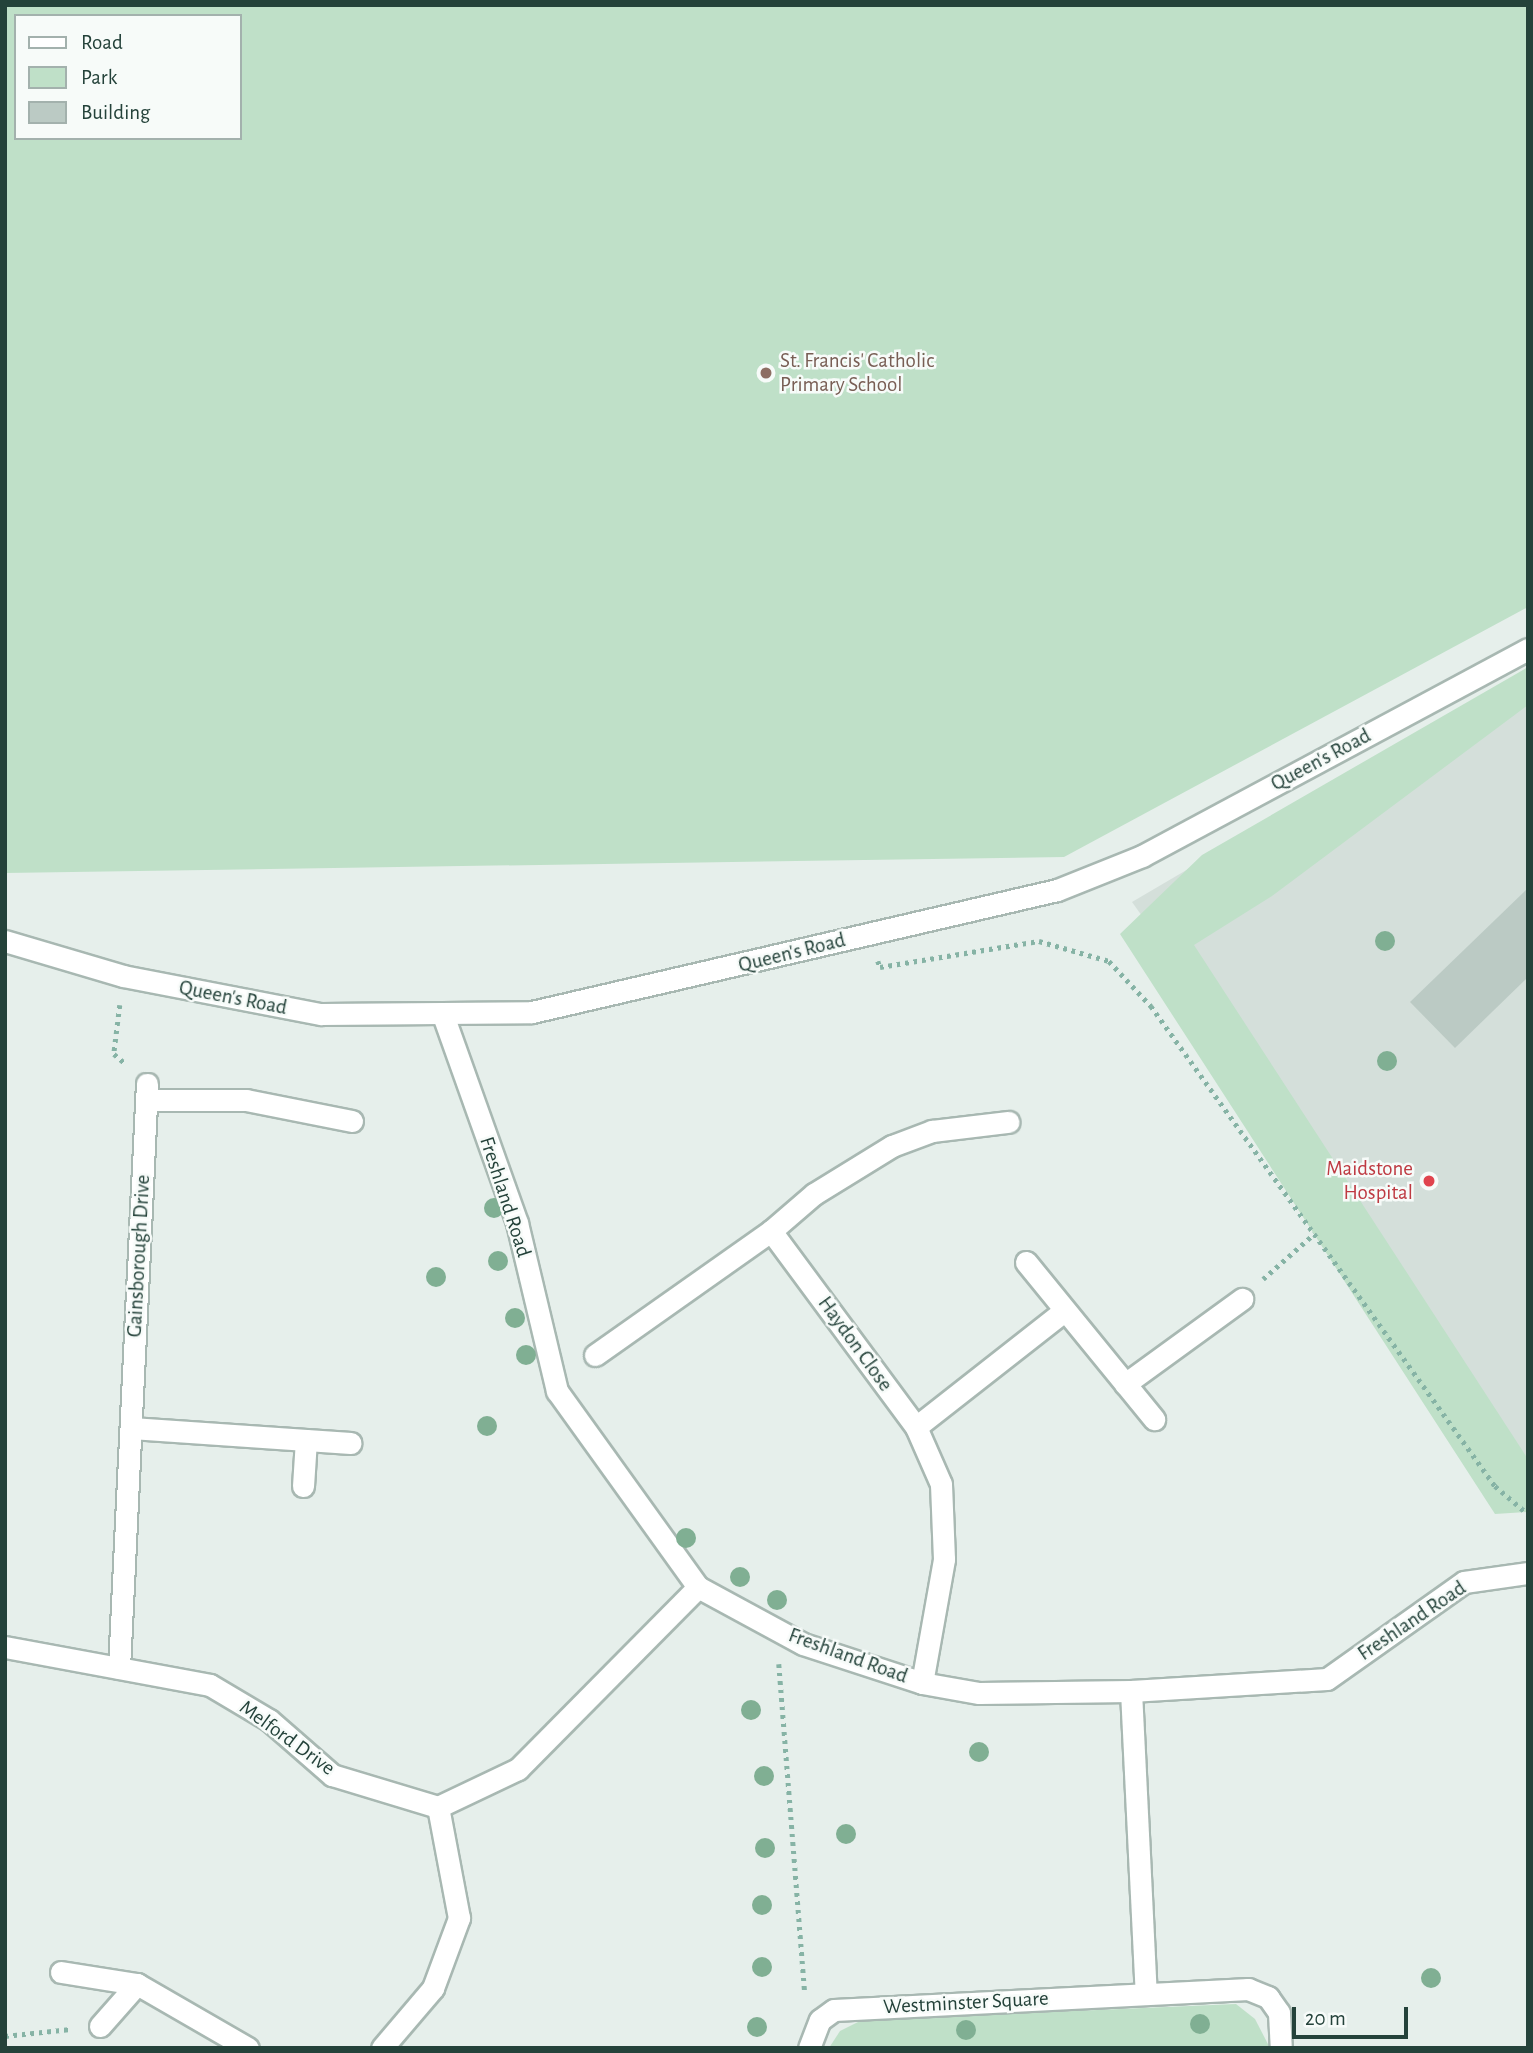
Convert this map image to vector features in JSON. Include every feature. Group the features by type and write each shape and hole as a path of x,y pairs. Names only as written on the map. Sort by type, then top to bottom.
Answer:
{"street":[{"name":"Queen's Road","path":"5,941 123,976 321,1014 443,1015 532,1012 1057,890 1142,856 1528,649"},
{"name":"Freshland Road","path":"443,1015 517,1223 557,1391 698,1587 776,1630 922,1683 979,1693 1130,1691 1327,1679 1464,1582 1528,1573"},
{"path":"147,1092 246,1100 352,1121"},
{"name":"Gainsborough Drive","path":"119,1668 147,1092"},
{"path":"595,1355 771,1231 814,1194 892,1146 932,1131 1008,1122"},
{"name":"Haydon Close","path":"771,1231 916,1427 941,1484 944,1559 922,1683"},
{"path":"1026,1262 1154,1419"},
{"path":"1125,1384 1242,1299"},
{"path":"916,1427 1065,1310"},
{"path":"131,1427 350,1443"},
{"path":"303,1486 306,1440"},
{"path":"382,2048 433,1987 459,1918 438,1807 518,1769 698,1587"},
{"name":"Melford Drive","path":"5,1647 210,1685 269,1720 332,1775 438,1807"},
{"path":"1130,1691 1146,1993"},
{"path":"61,1972 137,1984 248,2048"},
{"path":"100,2026 137,1984"},
{"name":"Westminster Square","path":"809,2044 834,2010 1248,1989 1268,1997 1279,2013 1282,2048"}],"path":[{"path":"872,932 880,967 1039,941 1109,961 1151,1006 1495,1486 1528,1514"},
{"path":"123,976 114,1054 147,1092"},
{"path":"1242,1299 1314,1234"},
{"path":"776,1630 809,2044"},
{"path":"5,2036 100,2026"}],"shaded area":[{"name":"Maidstone Hospital","path":"1528,669 1528,1459 1132,902"}],"green space":[{"name":"St. Francis' Catholic Primary School","path":"5,5 1528,5 1528,607 1064,857 5,873"},
{"path":"1528,667 1528,705 1272,896 1194,945 1528,1459 1528,1512 1495,1514 1120,934 1202,855"},
{"path":"1236,2004 1255,2019 1270,2048 829,2048 840,2031 862,2020"}],"building":[{"path":"1528,888 1528,977 1455,1048 1410,1002"}],"place":[{"name":"St. Francis' Catholic Primary School","path":"766,373"},
{"name":"Maidstone Hospital","path":"1429,1181"}]}
